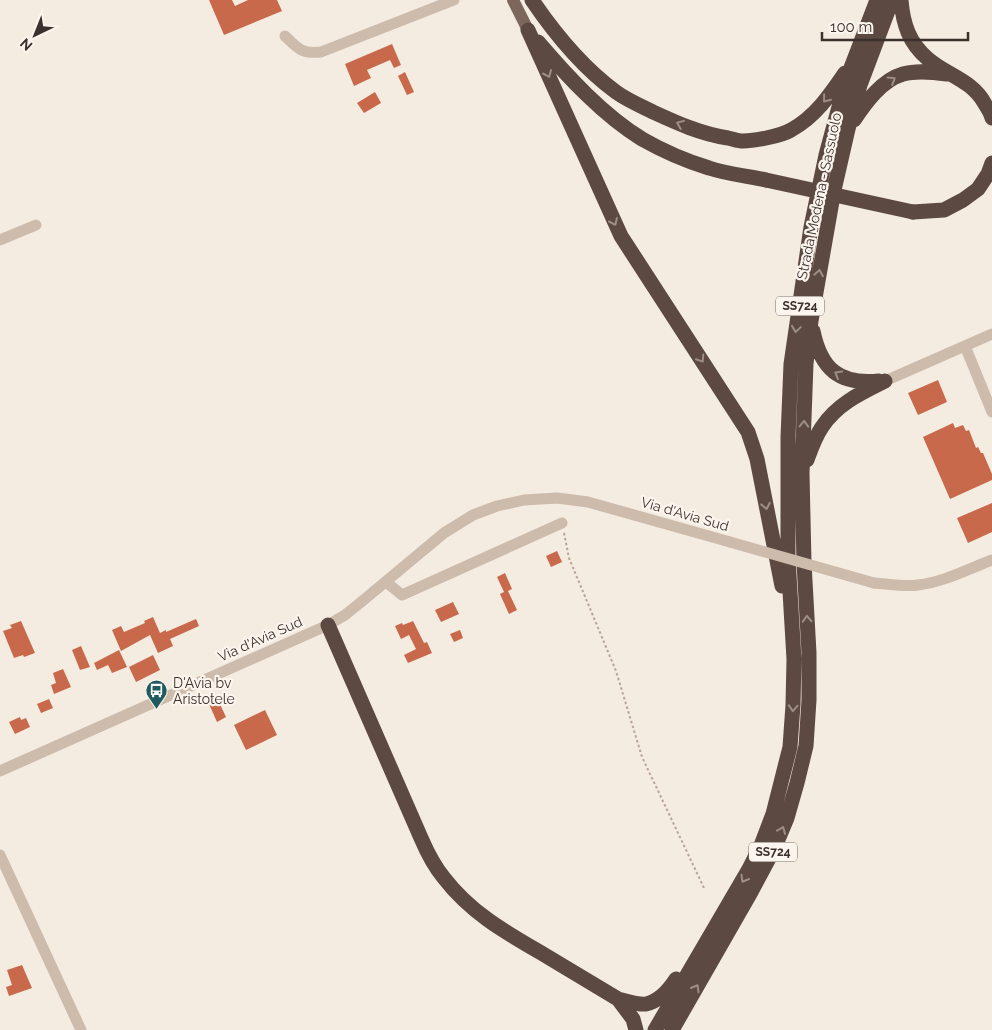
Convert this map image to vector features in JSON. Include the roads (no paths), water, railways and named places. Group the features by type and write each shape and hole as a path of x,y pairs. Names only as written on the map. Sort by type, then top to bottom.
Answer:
{"highway":[{"path":"531,0 540,27 567,74"},
{"path":"531,0 576,56 617,93 678,124 712,136 743,141 766,138 790,131 813,114 828,98 854,59"},
{"name":"Strada Modena - Sassuolo","path":"794,659 790,580 788,437 791,364 811,227 826,155 846,80 877,0"},
{"name":"Strada Modena - Sassuolo","path":"672,1030 752,892 774,849 787,818 806,746 809,700 809,653 802,473 806,364 810,321 834,190 848,129 860,85 892,0"},
{"path":"901,0 904,21 909,36 916,47 926,58 972,87 982,98 992,118"},
{"path":"528,30 567,74 610,116 642,139 675,156 710,169 913,212 944,210 963,200 978,189 988,174 992,163"},
{"path":"528,30 621,236 748,432 757,459 784,592 794,659"},
{"path":"848,129 864,106 893,78 916,72 951,75"},
{"path":"810,321 820,355 828,367 839,376 854,381 885,381"},
{"path":"802,473 821,428 831,415 858,395 885,381"},
{"path":"328,626 430,857 444,878 460,896 500,930 618,998 632,1003 645,1004 659,998 670,989 718,922"},
{"name":"SS724","path":"655,1030 749,869 762,843 773,814 790,747 794,659"},
{"path":"618,998 633,1019 636,1030"}],"main road":[{"path":"513,0 528,30"}],"street":[{"path":"285,36 298,49 304,52 320,52 454,0"},
{"path":"0,240 36,225"},
{"path":"885,381 992,334"},
{"path":"965,346 992,412"},
{"name":"Via d'Avia Sud","path":"0,771 328,626 345,615 444,533 473,515 497,506 524,500 557,498 588,502 874,583 917,585 942,580 992,560"},
{"path":"386,582 402,595 562,523"},
{"path":"0,855 81,1030"}],"place":[{"name":"D'Avia bv Aristotele","path":"157,710"}]}
